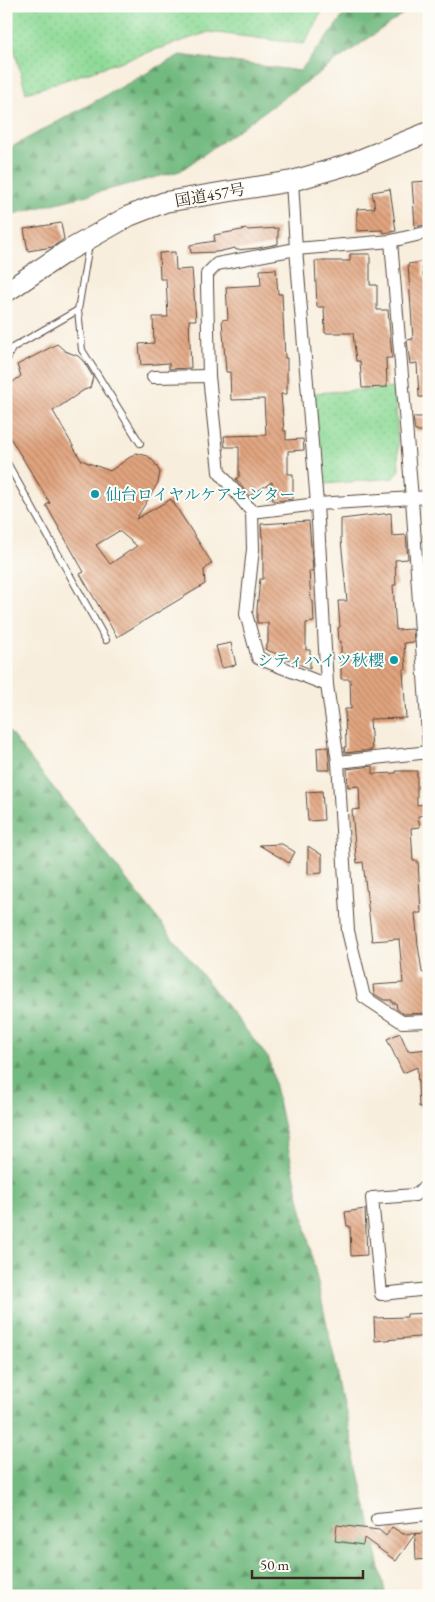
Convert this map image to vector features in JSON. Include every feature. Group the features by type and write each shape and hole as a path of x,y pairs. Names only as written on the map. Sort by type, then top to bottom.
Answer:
{"highway":[{"name":"国道457号","path":"6,292 90,238 130,216 165,202 292,181 347,165 429,132"}],"street":[{"path":"292,181 317,504 327,685 338,762 348,932 364,997 402,1022 429,1021"},
{"path":"327,685 258,658 246,614 253,549 252,512 218,472 209,376 207,274 216,264 296,249 391,241 429,232"},
{"path":"338,762 429,751 412,499 391,241"},
{"path":"153,377 209,376"},
{"path":"252,512 317,504 429,497"},
{"path":"429,1189 422,1189 415,1195 372,1198 380,1294 429,1289"},
{"path":"377,1520 429,1514"}],"lane":[{"path":"90,238 78,310 82,350 140,443"},
{"path":"6,362 12,348 78,310"},
{"path":"6,461 106,640"}],"green space":[{"path":"6,6 325,6 304,44 209,32 26,93 6,18"},
{"path":"351,6 414,6 180,171 6,216 6,150 180,55 300,71"},
{"path":"395,388 399,470 394,478 325,484 319,477 314,393"},
{"path":"6,728 269,1059 386,1596 6,1596"}],"building":[{"path":"429,181 429,224 415,227 412,182"},
{"path":"390,189 396,231 384,233 383,230 357,231 357,209 375,208 372,192"},
{"path":"61,223 64,239 52,247 28,251 24,229"},
{"path":"278,228 278,244 258,248 236,250 235,248 217,252 191,253 190,245 215,241 214,235 247,229"},
{"path":"175,252 176,270 192,269 196,320 189,320 191,368 169,369 169,363 141,365 139,344 154,343 153,317 168,317 166,279 160,279 159,253"},
{"path":"350,254 370,254 370,285 377,285 377,310 388,310 392,358 386,358 387,387 362,388 360,361 356,361 353,333 325,333 324,307 317,307 315,261 350,261"},
{"path":"422,262 423,276 426,276 426,281 429,281 429,397 419,397 417,363 410,364 407,340 413,339 408,264"},
{"path":"276,269 278,294 282,294 285,358 287,358 287,394 281,394 284,431 286,431 286,440 303,439 304,450 288,451 288,474 293,474 293,499 273,501 272,482 249,496 236,479 239,477 239,447 225,447 224,436 266,435 264,399 231,400 230,372 226,372 222,320 228,319 226,287 261,285 260,270"},
{"name":"仙台ロイヤルケアセンター","path":"57,344 65,351 78,356 84,362 93,377 90,388 53,411 81,460 110,471 136,453 148,456 160,472 158,483 136,519 171,499 212,563 204,570 205,584 117,637 80,574 84,572 46,505 50,503 6,431 6,387 21,376 17,365","holes":["119,531 137,546 110,564 96,545"]},
{"path":"413,417 429,417 429,431 415,431"},
{"path":"391,513 392,536 406,535 408,559 395,560 396,585 393,585 396,630 413,629 414,642 404,643 406,669 403,670 406,718 370,719 372,750 345,753 345,709 351,709 350,679 341,679 341,641 339,642 338,628 340,627 338,601 347,601 341,540 341,519"},
{"path":"309,521 313,571 309,571 314,622 306,623 306,650 310,650 310,669 265,649 268,643 268,623 257,623 260,579 263,579 263,537 261,524"},
{"path":"423,534 429,534 429,557 424,558"},
{"path":"231,643 236,665 222,668 216,646"},
{"path":"328,747 330,770 318,770 317,748"},
{"path":"373,766 373,774 417,771 417,805 427,804 427,815 418,816 420,827 411,828 413,861 418,861 421,913 415,913 418,945 422,972 429,973 429,1013 404,1014 397,1009 396,1003 392,1003 392,1000 384,1000 374,994 373,985 403,983 399,939 372,941 363,862 357,863 356,856 352,810 360,809 359,786 348,787 347,769"},
{"path":"322,791 324,820 308,821 306,792"},
{"path":"282,844 295,852 289,863 259,845"},
{"path":"308,846 322,855 322,873 308,874"},
{"path":"400,1033 408,1051 429,1049 429,1106 419,1107 417,1067 403,1073 387,1039"},
{"path":"365,1209 367,1255 351,1256 350,1226 347,1226 345,1212"},
{"path":"429,1313 429,1336 375,1341 374,1318 407,1317 407,1314"},
{"path":"337,1525 379,1530 386,1536 392,1527 403,1534 429,1533 429,1559 416,1560 415,1534 396,1561 364,1538 363,1545 335,1541"}],"place":[{"name":"仙台ロイヤルケアセンター","path":"95,494"},
{"name":"シティハイツ秋櫻","path":"394,660"}]}
